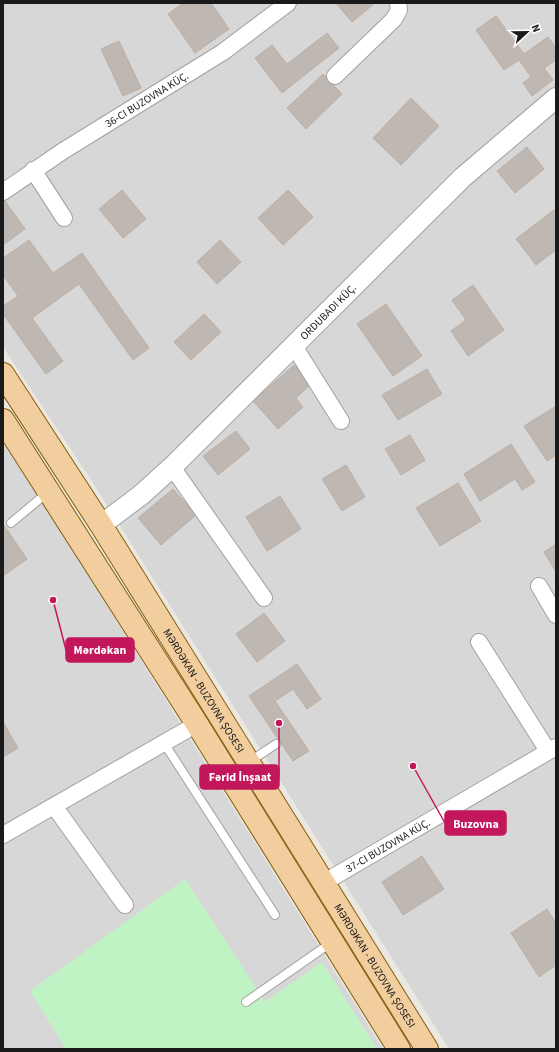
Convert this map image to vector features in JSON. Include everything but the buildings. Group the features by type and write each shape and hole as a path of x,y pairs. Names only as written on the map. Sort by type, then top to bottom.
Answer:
{"main road":[{"name":"MƏRDƏKAN - BUZOVNA ŞOSESI","path":"3,374 101,525 427,1049"},
{"path":"6,430 48,491 197,724 399,1049"}],"street":[{"path":"3,192 33,170 223,52 288,3"},
{"path":"335,76 394,19 399,10 398,3"},
{"name":"ORDUBADI KÜÇ.","path":"101,525 141,494 172,467 463,177 556,98"},
{"path":"33,170 64,218"},
{"path":"294,346 341,422"},
{"path":"172,467 264,598"},
{"path":"539,586 556,615"},
{"path":"478,642 552,749"},
{"path":"3,835 197,724"},
{"name":"37-CI BUZOVNA KÜÇ.","path":"323,883 552,749"},
{"path":"54,806 125,905"}],"lane":[{"path":"11,523 48,491"},
{"path":"164,743 275,915"},
{"path":"248,762 276,744"},
{"path":"246,1002 332,942"}],"shaded area":[{"path":"3,3 556,3 556,1049 449,1049 93,483 3,347"},
{"path":"3,439 204,761 383,1049 3,1049"}],"green space":[{"path":"185,879 265,1002 322,962 377,1049 66,1049 30,991"}],"place":[{"name":"Mərdəkan","path":"53,600"},
{"name":"Fərid İnşaat","path":"279,723"},
{"name":"Buzovna","path":"413,766"}]}
